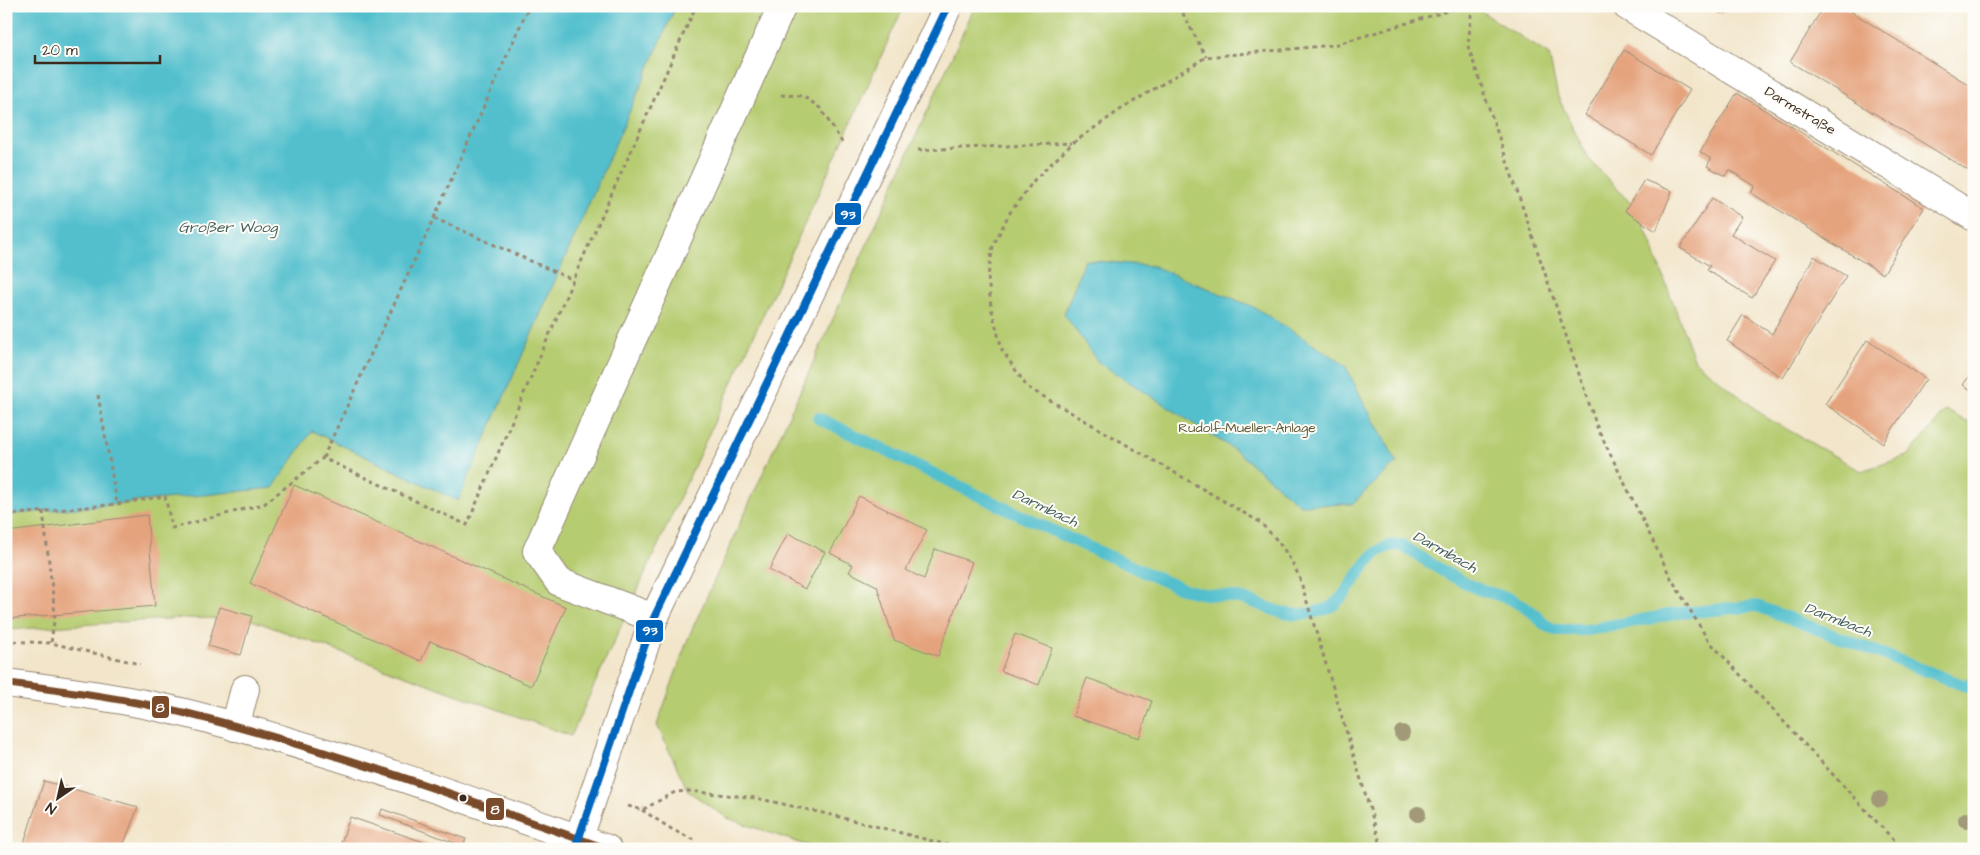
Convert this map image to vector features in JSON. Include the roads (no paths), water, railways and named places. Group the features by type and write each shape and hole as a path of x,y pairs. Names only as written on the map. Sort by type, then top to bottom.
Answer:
{"street":[{"path":"654,618 559,582 537,551 782,6"},
{"path":"576,844 654,618 948,6"},
{"name":"Darmstraße","path":"1627,6 1974,217"},
{"path":"6,684 97,696 188,714 375,768 576,844 607,849"},
{"path":"235,727 245,690"}],"water":[{"name":"Großer Woog","path":"6,6 676,6 458,501 312,431 273,488 6,515"},
{"path":"1085,260 1153,266 1256,308 1345,365 1397,462 1352,504 1300,505 1236,451 1098,362 1064,314"}],"waterway":[{"name":"Darmbach","path":"818,418 1027,519 1164,581 1194,592 1243,599 1284,613 1305,614 1330,607 1347,591 1361,570 1378,551 1389,546 1401,545 1446,573 1478,589 1511,599 1531,611 1545,625 1556,630 1587,630 1680,613 1757,606 1968,687 1974,681"}],"park label":[{"name":"Rudolf-Mueller-Anlage","path":"1247,428"}]}
